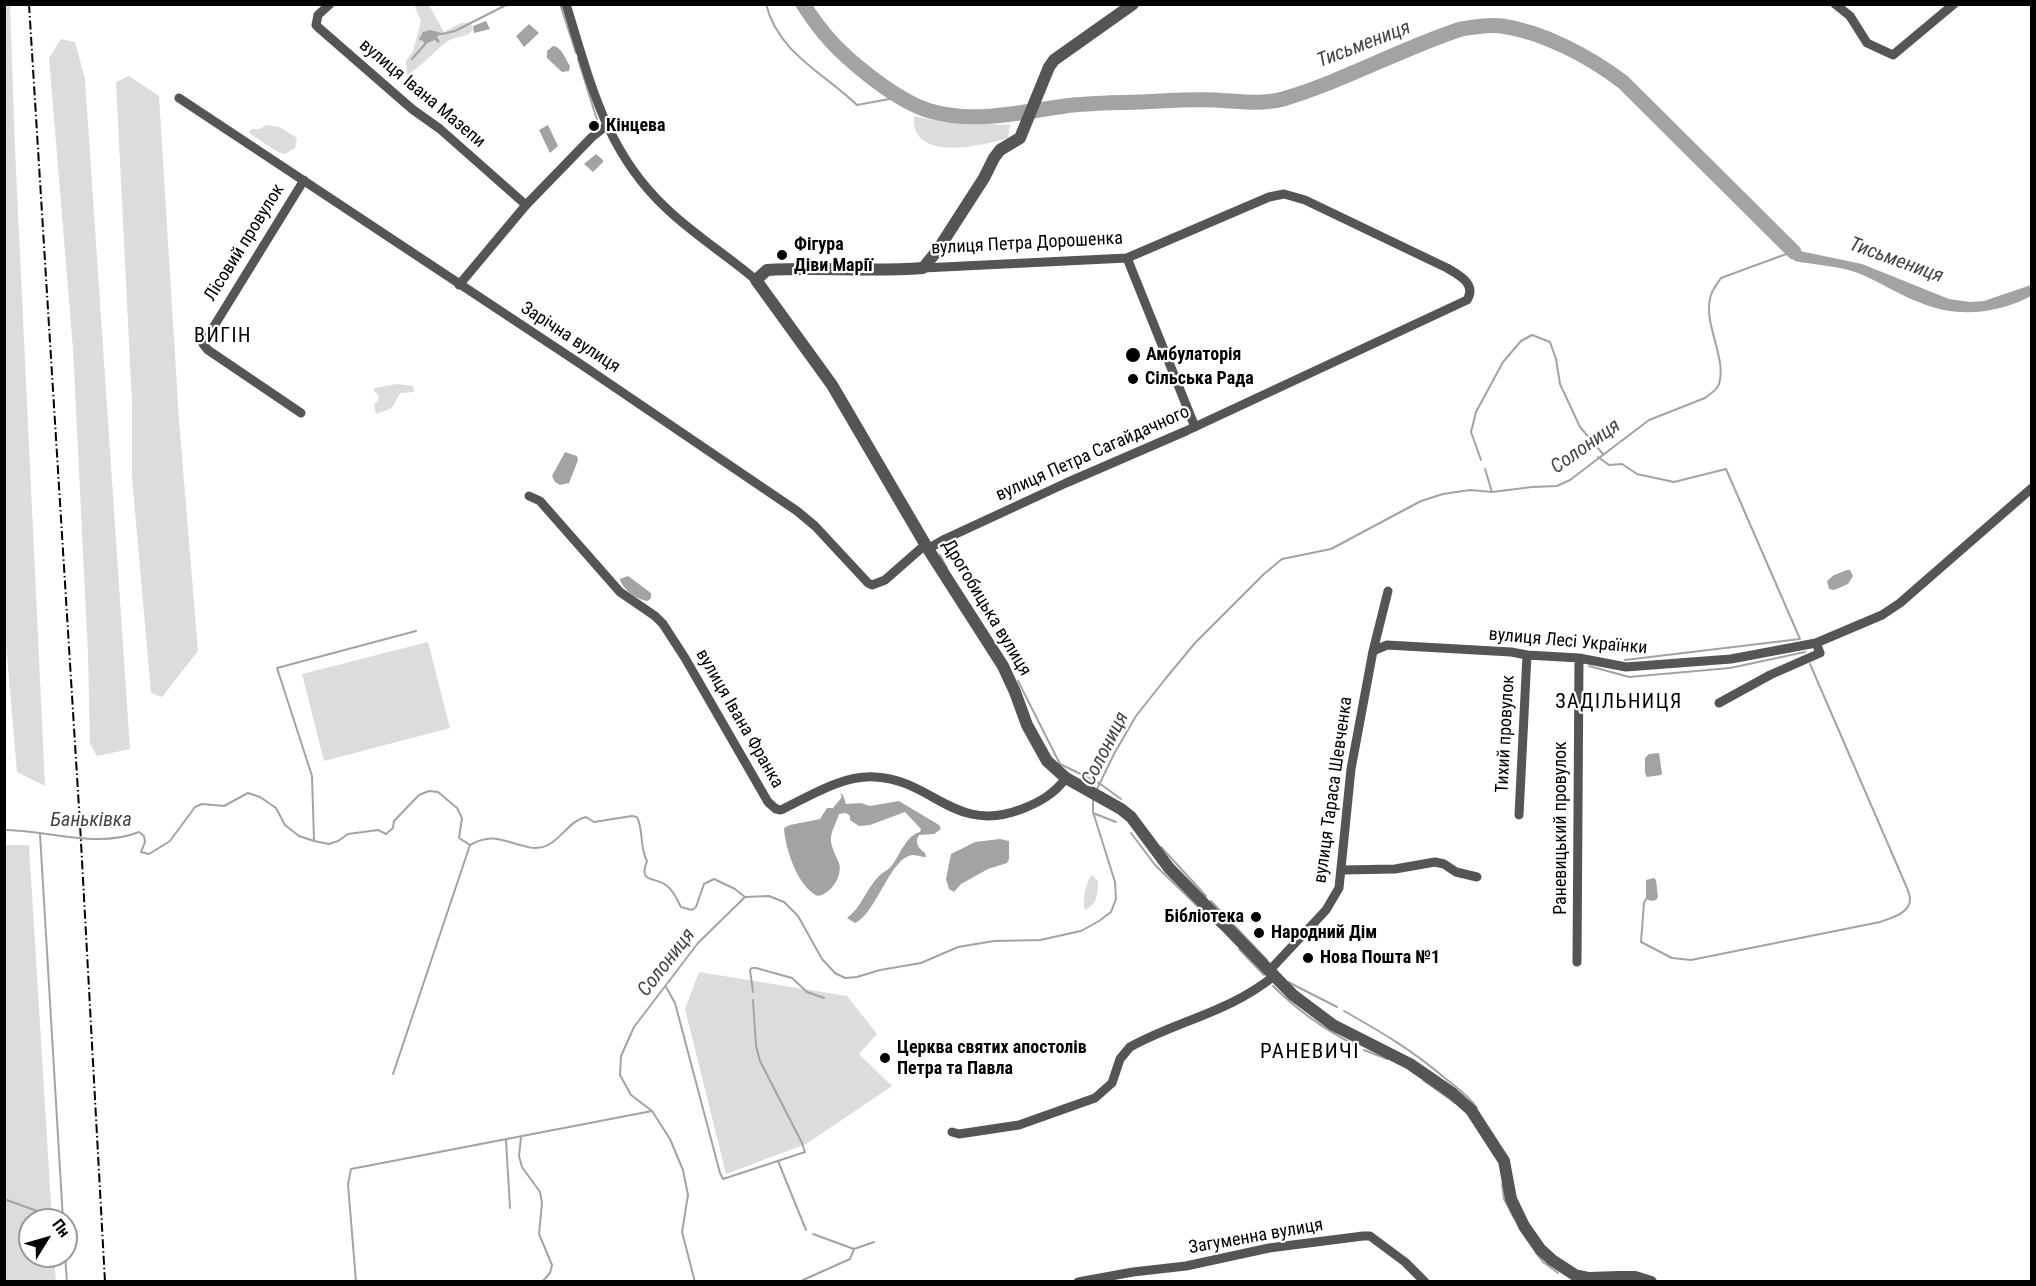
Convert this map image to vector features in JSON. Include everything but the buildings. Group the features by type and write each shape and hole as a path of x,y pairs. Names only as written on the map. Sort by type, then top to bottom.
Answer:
{"street":[{"name":"вулиця Івана Мазепи","path":"330,4 318,15 316,25 526,205"},
{"name":"Дрогобицька вулиця","path":"566,4 606,126 625,161 641,183 664,207 756,280 832,385 927,547 1010,678 1027,725 1040,752 1052,768 1121,809 1135,821 1169,868 1293,995 1333,1025 1410,1064 1463,1103 1478,1120 1504,1161 1511,1199 1531,1236 1552,1260 1586,1280 1619,1277 1651,1281"},
{"path":"923,268 932,258 978,187 994,158 1000,150 1020,138 1024,132 1049,67 1062,54 1133,4"},
{"path":"1835,4 1850,16 1867,43 1893,56 1954,4"},
{"name":"Зарічна вулиця","path":"179,98 797,511 815,526 868,583 872,585 885,580 927,547"},
{"path":"459,285 526,205 592,137 606,126"},
{"name":"Лісовий провулок","path":"301,413 208,350 203,344 304,180"},
{"name":"вулиця Петра Дорошенка","path":"756,280 767,270 828,268 886,270 1127,258 1269,197 1284,194 1305,200 1455,274 1471,288 1467,300"},
{"path":"1127,258 1195,427"},
{"name":"вулиця Петра Сагайдачного","path":"927,547 1195,427 1467,300"},
{"name":"вулиця Лесі Українки","path":"1373,651 1387,645 1511,652 1579,658 1637,668 1731,659 1816,642 1882,615 1900,603 2031,488"},
{"name":"вулиця Івана Франка","path":"529,496 540,501 620,592 663,624 686,658 768,802 776,809 781,810 844,782 864,777 876,777 902,782 962,812 998,816 1013,813 1043,800 1066,778"},
{"name":"вулиця Тараса Шевченка","path":"952,1132 959,1134 1011,1127 1095,1098 1112,1083 1120,1059 1130,1047 1234,1003 1272,974 1332,901 1339,888 1342,870 1343,835 1351,769 1373,651 1388,591"},
{"path":"1719,703 1770,675 1820,653 1816,642"},
{"name":"Тихий провулок","path":"1519,815 1527,655"},
{"name":"Раневицький провулок","path":"1577,962 1579,658"},
{"path":"1342,870 1395,869 1435,862 1444,864 1456,872 1476,877"},
{"name":"Загуменна вулиця","path":"1078,1281 1186,1266 1269,1248 1363,1236 1370,1236 1387,1248 1413,1267 1425,1281"}],"shaded area":[{"path":"4,5 10,5 45,786 17,772 4,620"},
{"path":"414,5 429,5 444,32 461,23 471,23 473,30 467,35 448,41 407,75 406,61 413,51 421,21"},
{"path":"486,21 490,29 474,33 473,26"},
{"path":"529,24 539,33 524,47 516,36"},
{"path":"430,30 442,33 437,36 440,42 435,40 425,44 422,40 420,41 423,32"},
{"path":"61,39 75,42 85,79 130,749 97,756 90,744 88,654 73,349 49,58"},
{"path":"553,46 563,54 570,66 569,71 562,72 547,58 547,51"},
{"path":"129,76 159,96 179,420 198,651 162,697 151,693 132,477 132,403 116,82"},
{"path":"914,116 942,122 1010,125 1008,138 966,147 935,146 923,140 916,131"},
{"path":"267,125 279,127 297,138 295,148 285,154 278,152 249,133 251,129 259,129"},
{"path":"548,125 558,146 550,153 539,130"},
{"path":"596,154 603,162 593,172 584,164"},
{"path":"1774,235 1795,250 1862,264 1949,299 1984,301 2031,285 2031,296 2005,307 1977,312 1935,308 1851,271 1795,261"},
{"path":"397,384 413,386 414,392 400,393 392,408 376,414 374,404 379,396 374,388"},
{"path":"565,452 577,456 578,460 569,483 560,485 552,476"},
{"path":"1850,570 1853,576 1848,584 1834,590 1829,589 1827,581 1834,575"},
{"path":"628,576 651,593 648,601 635,596 624,587 620,579"},
{"path":"428,642 450,728 324,761 302,674"},
{"path":"1659,753 1662,774 1647,777 1645,758 1649,754"},
{"path":"840,793 846,804 861,803 870,806 899,801 939,825 941,829 934,834 919,835 918,845 926,857 912,855 904,858 890,875 870,909 863,918 855,923 847,918 875,881 892,866 911,837 921,829 905,812 870,825 859,826 850,820 850,816 846,813 839,814 831,838 840,868 838,879 827,892 818,896 804,885 794,867 784,828 820,819 827,808 833,808 842,797"},
{"path":"1000,839 1009,841 1007,863 988,869 961,884 954,892 949,889 946,879 951,854 975,842"},
{"path":"5,845 29,845 51,1208 18,1208 18,1268 55,1268 56,1281 5,1281"},
{"path":"1092,875 1098,881 1097,894 1093,905 1085,910 1085,891"},
{"path":"1654,878 1658,897 1651,901 1646,899 1646,880"},
{"path":"699,972 847,996 877,1034 859,1054 892,1086 806,1144 726,1174 685,1009"}],"waterway":[{"path":"442,34 455,31 508,4"},
{"path":"560,4 576,53"},
{"path":"766,4 772,21 791,49 857,105 900,97"},
{"name":"Тисьмениця","path":"803,4 824,34 874,80 921,108 963,117 998,116 1092,104 1196,100 1274,101 1306,92 1461,29 1492,25 1518,29 1566,47 1623,82 1794,252"},
{"path":"412,59 426,43"},
{"path":"578,59 598,123"},
{"name":"Солониця","path":"1096,791 1136,716 1166,678 1195,643 1282,559 1331,549 1421,501 1443,494 1470,490 1492,492 1557,486 1570,480 1649,420 1705,398 1715,390 1721,374 1710,320 1709,309 1713,290 1721,278 1789,253"},
{"path":"1481,460 1471,432 1476,412 1503,362 1521,341 1532,335 1550,342 1556,359 1560,384 1580,427 1603,454"},
{"path":"1598,457 1609,465 1622,464 1637,474 1674,482 1726,469 1800,639 1625,660"},
{"path":"1485,469 1492,492"},
{"path":"940,555 947,568"},
{"path":"314,840 312,776 277,668 416,631"},
{"path":"1589,666 1629,677 1730,668 1805,652"},
{"path":"1646,899 1641,942 1672,958 1691,960 1880,922 1899,915 1907,908 1910,899 1908,890 1810,664"},
{"path":"1018,681 1060,764 1099,783 1121,799"},
{"name":"Баньківка","path":"4,830 89,839 123,837 139,832 144,836 145,842 141,852 149,854 170,841 195,807 202,804 224,806 248,793 260,797 276,808 285,825 299,836 329,844 348,834 378,830 386,834 393,828 394,821 419,795 429,791 438,792 457,808 462,818 459,838 470,845 483,840 495,839 531,848 542,847 556,840 573,824 586,817 594,822 637,817 647,861 646,876 669,888 681,907 692,910 696,907 704,884 714,879 735,889 745,897"},
{"name":"Солониця","path":"695,1282 682,1232 688,1195 683,1170 670,1139 652,1111 631,1095 620,1075 621,1056 634,1027 698,943 745,897 769,896 784,902 798,916 822,959 835,973 845,978 921,963 958,947 994,941 1040,940 1081,931 1111,912 1116,899 1115,882 1093,812 1093,799"},
{"path":"1093,813 1116,822"},
{"path":"1131,833 1155,865 1219,927"},
{"path":"40,834 62,1208"},
{"path":"393,1074 470,845"},
{"path":"1161,847 1206,896"},
{"path":"1211,901 1267,960"},
{"path":"1239,949 1264,975"},
{"path":"753,992 750,970 756,968 792,978 807,992 824,998"},
{"path":"1288,982 1337,1007"},
{"path":"1273,986 1310,1018 1353,1044"},
{"path":"666,987 675,1003 723,1179 805,1152 760,1061 756,1046 753,1000"},
{"path":"1344,1011 1421,1059 1463,1092 1477,1108"},
{"path":"1364,1050 1387,1059"},
{"path":"1423,1080 1455,1103"},
{"path":"356,1282 348,1184 351,1169 652,1111"},
{"path":"521,1137 519,1156 522,1167 540,1192 542,1203 539,1234 552,1265 550,1273 542,1282"},
{"path":"506,1140 510,1208"},
{"path":"778,1161 806,1230"},
{"path":"1502,1184 1504,1199 1514,1218"},
{"path":"4,1199 29,1208"},
{"path":"813,1234 854,1249 874,1242"},
{"path":"803,1280 850,1259 854,1249"},
{"path":"1536,1253 1543,1262 1558,1273"},
{"path":"66,1268 67,1282"}],"railway":[{"path":"29,4 80,824 105,1282"}],"place":[{"name":"Кінцева","path":"594,126"},
{"name":"Фігура Діви Марії","path":"782,255"},
{"name":"Амбулаторія","path":"1133,355"},
{"name":"Сільська Рада","path":"1133,379"},
{"name":"Бібліотека","path":"1256,917"},
{"name":"Народний Дім","path":"1259,933"},
{"name":"Нова Пошта №1","path":"1308,958"},
{"name":"Церква святих апостолів Петра та Павла","path":"885,1058"}],"district":[{"name":"ВИГІН","path":"223,337"},
{"name":"ЗАДІЛЬНИЦЯ","path":"1619,703"},
{"name":"РАНЕВИЧІ","path":"1310,1053"}]}
